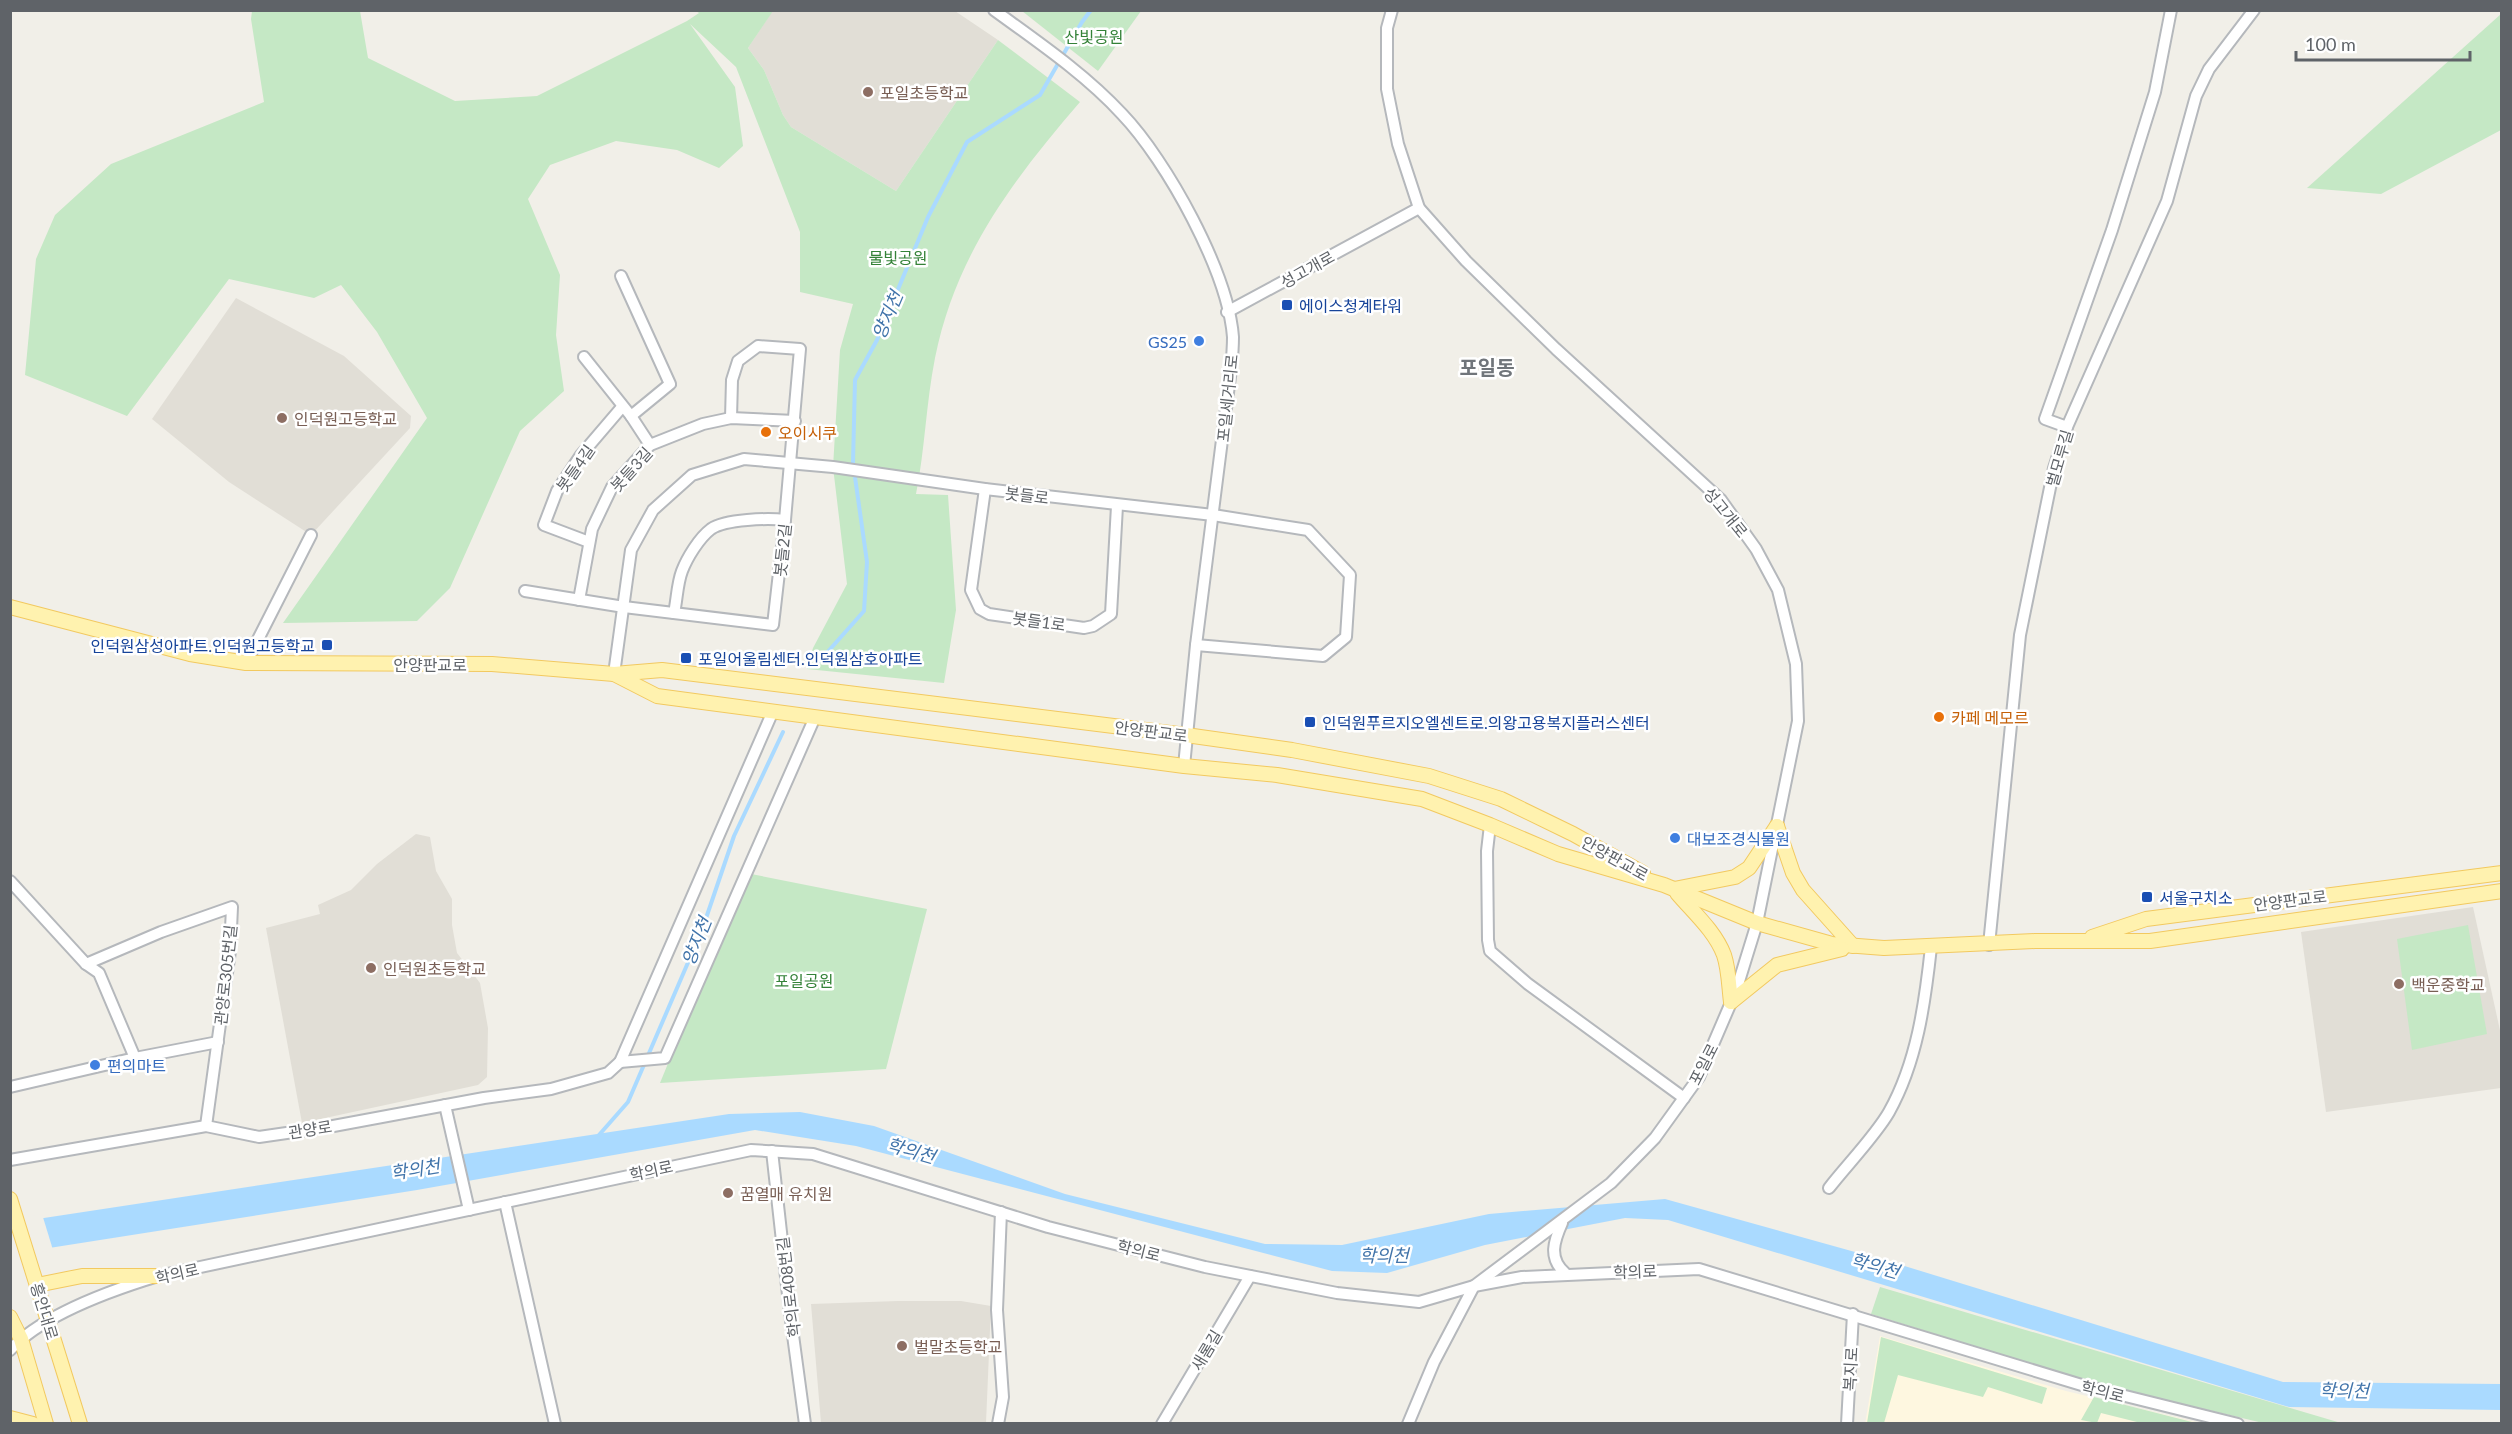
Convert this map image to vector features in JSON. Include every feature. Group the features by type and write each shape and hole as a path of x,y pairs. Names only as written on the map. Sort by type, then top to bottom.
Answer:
{"main road":[{"name":"안양판교로","path":"10,607 179,652 246,663 492,664 614,674 662,670 1292,750 1429,776 1501,799 1573,834 1669,887"},
{"name":"안양판교로","path":"614,674 657,696 1184,766 1277,775 1367,788 1422,799 1558,854 1669,887 1757,923 1832,944 1884,948 2081,941 2150,941 2502,891"},
{"path":"1669,887 1735,877 1749,867 1777,826"},
{"path":"1731,1002 1777,965 1853,946 1803,890 1793,873 1777,826"},
{"name":"안양판교로","path":"2081,941 2146,919 2502,873"},
{"path":"1669,887 1706,926 1723,953 1731,1002"},
{"name":"흥안대로","path":"10,1199 80,1424"},
{"path":"35,1280 81,1276 158,1276"},
{"name":"흥안대로","path":"10,1317 21,1339 46,1424"},
{"path":"10,1418 33,1424"}],"street":[{"name":"포일세거리로","path":"994,10 1054,55 1123,114 1166,172 1217,270 1233,337 1232,369 1196,645 1184,766"},
{"name":"성고개로","path":"1392,10 1387,28 1388,89 1398,144 1419,208 1466,261 1548,341 1721,500 1756,549 1778,590 1796,663 1798,721 1757,923"},
{"path":"2067,427 2045,419 2112,230 2155,92 2171,10"},
{"name":"벌모루길","path":"1989,945 2020,635 2054,468 2067,427 2167,201 2196,96 2209,69 2254,10"},
{"name":"성고개로","path":"1227,312 1419,208"},
{"path":"621,276 670,384 632,416"},
{"name":"봇들2길","path":"525,591 624,607 773,625 795,421 800,349 758,346 738,361 732,381 731,418"},
{"path":"584,357 622,407 632,416 650,445"},
{"name":"봇들4길","path":"589,542 544,525 563,482 581,455 622,407"},
{"name":"봇들3길","path":"579,600 592,529 612,486 650,445 703,424 731,418 795,421"},
{"name":"봇들로","path":"614,674 632,550 653,510 692,475 744,459 790,462 1117,506 1213,515 1308,530 1350,575 1346,637 1323,656 1196,645"},
{"name":"봇들1로","path":"985,489 971,590 980,609 989,614 1084,628 1093,626 1111,614 1117,506"},
{"path":"674,613 681,572 694,549 712,528 741,520 770,518 785,520"},
{"path":"246,663 311,535"},
{"path":"773,711 620,1062 665,1058 815,717"},
{"path":"1490,825 1486,851 1490,951 1528,984 1684,1098"},
{"path":"10,881 86,964 99,973 135,1058"},
{"name":"관양로305번길","path":"86,964 161,932 232,907 230,951 206,1126"},
{"name":"포일로","path":"1474,1286 1611,1184 1655,1138 1699,1077 1731,1002 1757,923"},
{"path":"1828,1188 1888,1113 1909,1067 1926,995 1931,947"},
{"path":"10,1087 135,1058 218,1042"},
{"name":"관양로","path":"10,1160 206,1126 259,1137 551,1089 608,1073 620,1062"},
{"path":"445,1105 469,1210"},
{"name":"학의로","path":"10,1350 21,1339 47,1321 132,1284 158,1276 723,1154 752,1150 813,1154 1048,1227 1204,1267 1337,1293 1419,1302 1474,1286 1561,1270 1699,1269 1788,1298 1853,1314 2085,1386 2238,1424"},
{"name":"학의로408번길","path":"772,1151 805,1424"},
{"path":"505,1202 555,1424"},
{"path":"998,1424 1003,1397 997,1310 1001,1212"},
{"path":"1561,1270 1554,1256 1554,1240 1563,1221"},
{"name":"새롬길","path":"1162,1424 1250,1276"},
{"path":"1408,1424 1434,1362 1474,1286"},
{"name":"복지로","path":"1847,1424 1853,1314"}],"shaded area":[{"name":"포일초등학교","path":"773,10 955,11 998,40 896,191 791,127 783,115 764,70 748,48"},
{"name":"인덕원고등학교","path":"236,298 344,356 411,416 410,428 311,535 229,482 152,419"},
{"name":"인덕원초등학교","path":"416,834 430,837 436,871 452,899 452,925 457,953 480,983 488,1028 487,1077 478,1085 302,1123 266,928 320,914 318,905 351,890 377,864"},
{"name":"백운중학교","path":"2473,907 2501,1035 2501,1088 2326,1112 2301,932"},
{"name":"벌말초등학교","path":"961,1301 991,1306 986,1423 821,1423 811,1304"},
{"path":"1880,1336 2066,1391 2200,1423 1865,1424"}],"green space":[{"name":"물빛공원","path":"252,11 360,11 368,58 455,101 537,96 687,21 699,13 696,11 773,11 748,48 764,70 783,115 791,127 896,191 998,40 1080,102 1032,160 990,220 957,285 935,358 916,494 948,495 956,610 944,683 807,669 813,648 847,584 833,467 840,350 853,304 800,292 800,232 736,67 690,24 735,87 743,146 719,168 677,150 616,141 550,165 528,199 560,275 556,335 564,391 520,431 450,588 417,621 283,623 427,418 377,332 341,285 314,298 229,279 127,416 25,375 36,259 55,215 111,164 264,102 251,19"},
{"name":"산빛공원","path":"1022,11 1141,11 1098,71"},
{"path":"2501,14 2501,130 2381,194 2307,188"},
{"name":"포일공원","path":"746,873 927,909 886,1069 660,1083"},
{"path":"2468,925 2487,1034 2412,1050 2397,939"},
{"path":"1880,1287 2341,1423 2263,1423 2086,1381 1871,1314"},
{"path":"1881,1337 2047,1388 2042,1404 1988,1387 1983,1397 1898,1375 1884,1423 1867,1423"},
{"path":"2094,1397 2196,1423 2141,1423 2101,1413 2097,1423 2081,1420"}],"water":[{"name":"학의천","path":"800,1112 874,1126 1065,1194 1265,1244 1342,1245 1489,1214 1665,1199 1898,1264 2283,1382 2501,1384 2501,1410 2289,1407 1668,1220 1625,1218 1485,1245 1387,1273 1332,1271 856,1146 755,1130 417,1190 11,1254 11,1223 729,1114"}],"pier":[{"path":"42,1214 53,1250 10,1257 10,1220"}],"waterway":[{"name":"양지천","path":"816,665 864,611 867,562 853,463 855,380 877,340 928,217 967,142 1040,95 1091,10"},
{"name":"양지천","path":"599,1135 628,1102 702,930 734,836 783,732"}],"place":[{"name":"포일초등학교","path":"868,92"},
{"name":"에이스청계타워","path":"1287,305"},
{"name":"GS25","path":"1199,341"},
{"name":"인덕원고등학교","path":"282,418"},
{"name":"오이시쿠","path":"766,432"},
{"name":"인덕원삼성아파트.인덕원고등학교","path":"327,645"},
{"name":"포일어울림센터.인덕원삼호아파트","path":"686,658"},
{"name":"카페 메모르","path":"1939,717"},
{"name":"인덕원푸르지오엘센트로.의왕고용복지플러스센터","path":"1310,722"},
{"name":"대보조경식물원","path":"1675,838"},
{"name":"서울구치소","path":"2147,897"},
{"name":"인덕원초등학교","path":"371,968"},
{"name":"백운중학교","path":"2399,984"},
{"name":"편의마트","path":"95,1065"},
{"name":"꿈열매 유치원","path":"728,1193"},
{"name":"벌말초등학교","path":"902,1346"}],"district":[{"name":"포일동","path":"1487,367"}]}
